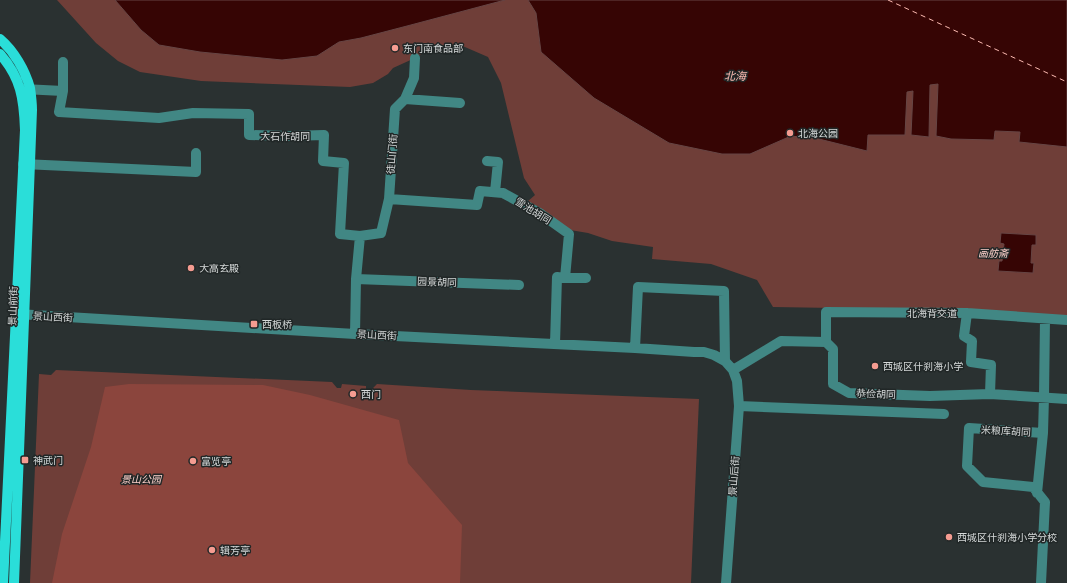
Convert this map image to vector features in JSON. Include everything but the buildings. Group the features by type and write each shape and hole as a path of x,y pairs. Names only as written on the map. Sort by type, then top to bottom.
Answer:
{"main road":[{"name":"景山前街","path":"0,39 14,55 25,75 26,89 24,110 27,164 20,314 3,583"},
{"name":"景山前街","path":"0,54 26,89"},
{"name":"景山前街","path":"14,583 20,314"}],"street":[{"name":"徒山门街","path":"360,236 381,233 389,199 395,109 405,99 414,78 416,58"},
{"name":"大石作胡同","path":"63,62 62,91 59,112 159,118 192,113 249,114 249,135 324,136 323,161 344,163 340,234 360,236"},
{"path":"26,89 62,91"},
{"path":"405,99 460,103"},
{"path":"27,164 196,172 196,153"},
{"path":"389,199 477,205 480,191 495,192 498,162 487,161"},
{"name":"雪池胡同","path":"495,192 503,193 540,214 569,234 565,278"},
{"path":"355,334 356,279 360,236"},
{"path":"555,344 557,277 586,278"},
{"name":"园景胡同","path":"356,279 518,285"},
{"path":"635,348 638,287 724,291 725,361"},
{"name":"北海背交道","path":"826,342 826,312 967,313 1067,320"},
{"path":"967,313 964,336 972,341 971,362 991,365 990,394"},
{"name":"景山西街","path":"20,314 355,334 704,352 725,361 733,370"},
{"name":"米粮库胡同","path":"1037,493 1033,487 983,482 968,466 969,428 1043,433 1045,319"},
{"path":"733,370 781,341 826,342"},
{"name":"恭俭胡同","path":"826,342 833,349 833,384 849,393 930,396 990,394 1067,399"},
{"name":"景山后街","path":"726,583 739,406 737,381 733,370"},
{"path":"739,406 944,414"},
{"path":"1041,583 1045,502 1037,493 1043,433"}],"green space":[{"name":"北海公园","path":"57,0 1067,0 1067,316 960,310 773,307 757,280 711,264 652,259 653,247 612,241 588,233 570,230 527,202 535,195 524,178 501,83 488,57 458,44 432,48 393,68 388,74 373,83 350,87 201,81 140,72 118,61 96,43"},
{"name":"景山公园","path":"56,370 332,382 337,388 341,388 342,384 366,386 366,390 371,390 377,384 471,390 699,399 691,583 30,583 39,374 51,375"},
{"path":"129,384 263,385 310,395 399,420 408,463 462,525 460,583 52,583 62,534 91,447 105,387"}],"water":[{"path":"115,0 505,0 361,38 339,42 317,56 282,60 200,52 159,45 141,30"},
{"name":"北海","path":"528,0 1067,0 1067,147 1019,142 1020,132 995,131 994,140 951,139 936,136 938,84 930,85 929,137 911,135 913,91 907,92 905,135 868,135 867,151 819,139 791,136 750,154 722,154 669,143 594,98 541,52 536,13"},
{"path":"1001,233 1036,235 1036,245 1032,245 1031,263 1034,263 1033,273 998,271 999,261 1002,261 1004,244 1000,243"}],"ferry route":[{"path":"888,0 1067,82"}],"place":[{"name":"东门南食品部","path":"395,48"},
{"name":"北海公园","path":"790,133"},
{"name":"大高玄殿","path":"191,268"},
{"name":"西板桥","path":"254,324"},
{"name":"西城区什刹海小学","path":"875,366"},
{"name":"西门","path":"353,394"},
{"name":"神武门","path":"25,460"},
{"name":"富览亭","path":"193,461"},
{"name":"西城区什刹海小学分校","path":"949,537"},
{"name":"辑芳亭","path":"212,550"}],"park label":[{"name":"画舫斋","path":"993,253"}]}
